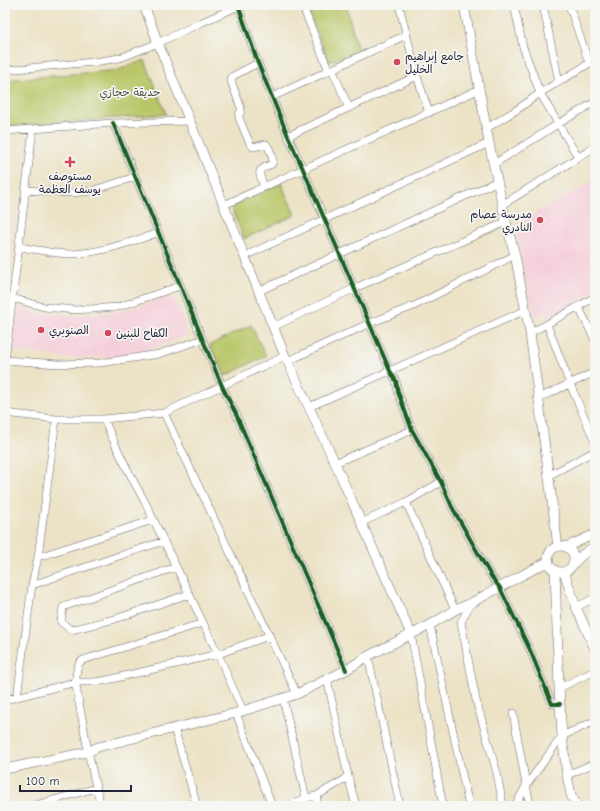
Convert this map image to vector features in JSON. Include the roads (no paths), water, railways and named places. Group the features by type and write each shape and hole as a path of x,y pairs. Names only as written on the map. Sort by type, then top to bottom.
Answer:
{"main road":[{"path":"144,5 286,359 335,463 410,634"},
{"path":"464,5 489,143 526,310 539,398 548,476 562,547"},
{"path":"595,534 554,549 549,556 550,566 559,571 568,570 582,555 595,546"},
{"path":"562,547 573,553 574,563"},
{"path":"5,769 88,752 98,747 240,712 296,694 346,670 368,656 430,625 455,610 500,588 549,561"},
{"path":"559,571 595,649"},
{"path":"559,571 559,688 562,736 571,795 577,806"}],"street":[{"path":"5,70 94,62 120,58 158,43 239,5 258,63 272,98 396,381 398,392 412,430 441,482 452,506 491,576 500,588 530,650 552,704 560,704"},
{"path":"302,5 349,108"},
{"path":"399,5 406,35 429,113"},
{"path":"514,5 523,47 540,93 578,157"},
{"path":"543,5 560,82"},
{"path":"487,128 518,109 540,93 592,62 569,5"},
{"path":"272,98 406,35"},
{"path":"258,63 233,76 231,82 241,108 239,118 250,144 253,147 266,144 269,147 273,160 272,164 262,168 260,171 264,187"},
{"path":"288,136 418,76"},
{"path":"224,205 480,89"},
{"path":"494,164 595,102"},
{"path":"5,131 113,123 190,121"},
{"path":"113,123 222,386 236,414 346,670"},
{"path":"33,129 5,360 58,364 100,363 159,354 203,339"},
{"path":"245,256 489,143"},
{"path":"502,205 595,147"},
{"path":"26,190 72,193 91,191 135,178"},
{"path":"259,291 498,181"},
{"path":"273,327 355,288 506,222"},
{"path":"19,247 69,254 96,252 158,234"},
{"path":"5,413 56,419 104,419 164,413 222,386 370,323 414,306 514,255"},
{"path":"12,298 44,307 74,310 118,307 180,286"},
{"path":"530,333 595,297"},
{"path":"578,306 595,340"},
{"path":"309,407 526,310"},
{"path":"547,324 570,384 595,442"},
{"path":"539,398 595,372"},
{"path":"164,413 296,694"},
{"path":"17,697 32,585 38,557 56,419"},
{"path":"104,419 218,654 240,712 272,806"},
{"path":"335,463 412,430"},
{"path":"548,476 595,451"},
{"path":"361,523 406,502 441,482"},
{"path":"406,502 455,610"},
{"path":"38,557 153,520"},
{"path":"32,585 164,541"},
{"path":"176,567 63,607 61,622 71,630 115,619 189,594"},
{"path":"576,607 595,598"},
{"path":"471,603 461,622 476,700 497,773 503,806"},
{"path":"101,806 88,752 76,682 79,663 83,660 203,623"},
{"path":"430,625 469,806"},
{"path":"410,634 444,806"},
{"path":"5,700 76,682 103,681 218,654 270,636"},
{"path":"368,656 400,806"},
{"path":"559,688 595,671"},
{"path":"327,678 356,806"},
{"path":"283,698 306,798"},
{"path":"513,714 530,806"},
{"path":"515,806 526,786 562,736 595,721"},
{"path":"174,728 197,806"},
{"path":"567,775 595,763"},
{"path":"294,805 306,798 316,796 348,776"},
{"path":"32,806 96,788"},
{"path":"316,796 318,806"}],"place":[{"name":"جامع إبراهيم الخليل","path":"397,62"},
{"name":"مستوصف يوسف العظمة","path":"70,162"},
{"name":"مدرسة عصام النادري","path":"540,220"},
{"name":"الصنوبري","path":"41,330"},
{"name":"الكفاح للبنين","path":"108,333"}],"park label":[{"name":"حديقة حجازي","path":"130,92"}]}
